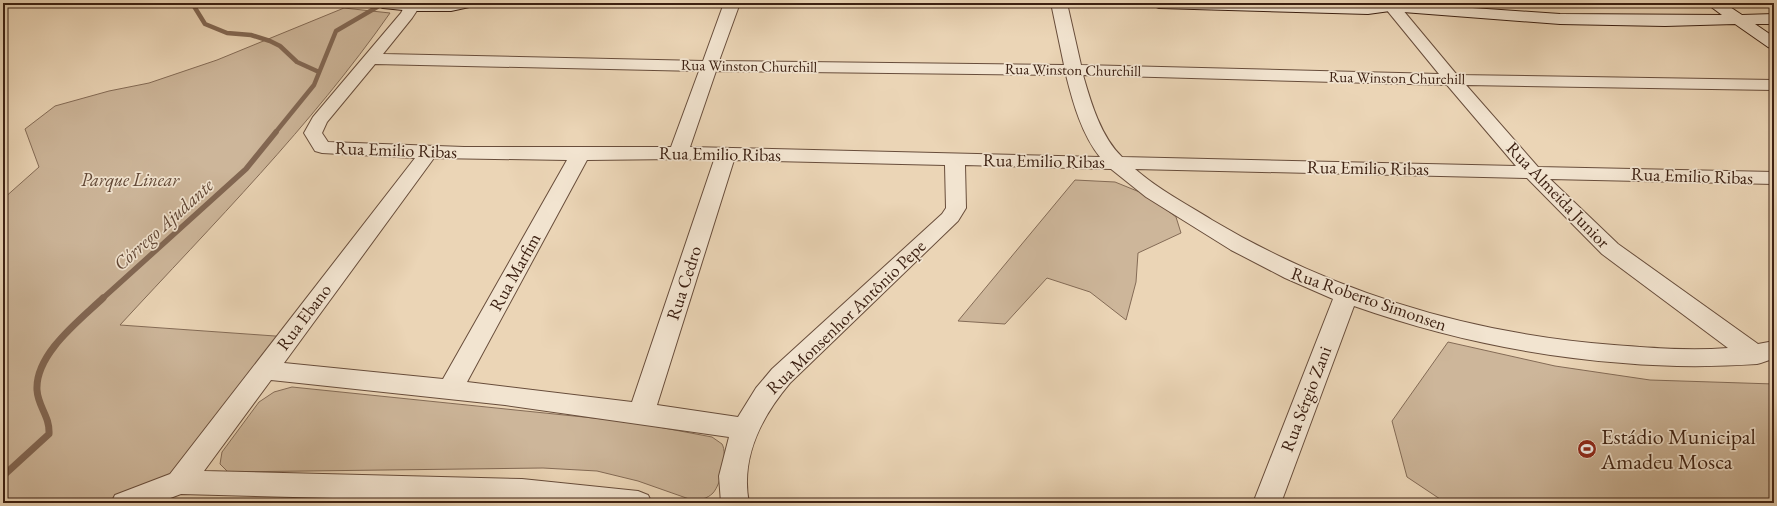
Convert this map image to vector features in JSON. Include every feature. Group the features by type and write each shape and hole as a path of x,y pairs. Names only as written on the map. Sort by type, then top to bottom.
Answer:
{"street":[{"path":"389,4 414,5 483,3"},
{"path":"678,153 732,3"},
{"name":"Rua Roberto Simonsen","path":"1059,3 1073,70 1086,113 1103,147 1116,162 1164,200 1243,249 1287,272 1346,296 1454,329 1506,341 1565,350 1688,358 1765,352"},
{"path":"1159,3 1368,9 1391,5"},
{"path":"1368,3 1568,19 1657,21 1774,19"},
{"path":"1714,3 1774,44"},
{"path":"372,59 414,5"},
{"name":"Rua Almeida Junior","path":"1391,5 1452,80 1532,172 1610,249 1708,322 1765,352"},
{"name":"Rua Winston Churchill","path":"372,59 710,66 1073,70 1452,80 1774,85"},
{"name":"Rua Emilio Ribas","path":"372,59 319,121 313,133 322,147 336,149 428,153 678,153 955,158 1774,178"},
{"name":"Rua Ebano","path":"180,482 428,153"},
{"name":"Rua Marfim","path":"450,389 580,154"},
{"name":"Rua Cedro","path":"642,412 726,154"},
{"name":"Rua Monsenhor Antônio Pepe","path":"736,503 732,492 735,463 746,429 764,395 781,376 951,217 956,208 955,158"},
{"name":"Rua Sérgio Zani","path":"1267,503 1346,296"},
{"path":"264,370 450,389 642,412 746,429"},
{"path":"125,503 180,482 522,491 638,503"}],"green space":[{"name":"Parque Linear","path":"344,8 390,13 360,55 294,135 260,174 120,325 289,337 180,482 106,503 3,503 3,199 39,167 25,129 55,106 109,91 149,83 217,60"},
{"path":"1075,180 1115,182 1147,195 1176,217 1181,233 1138,253 1136,282 1126,320 1090,292 1047,278 1005,324 958,321"},
{"name":"Estádio Municipal Amadeu Mosca","path":"1448,342 1555,366 1650,380 1774,384 1774,503 1446,503 1407,477 1392,421"},
{"path":"292,387 632,422 712,437 722,444 724,449 723,469 719,483 713,493 708,497 698,500 692,500 638,481 597,471 543,468 228,472 220,464 222,452 259,402 274,392"}],"waterway":[{"path":"192,3 205,24 227,33 251,35 270,41 280,46 297,62 319,72"},
{"name":"Córrego Ajudante","path":"275,133 314,85 336,31 384,3"},
{"name":"Córrego Ajudante","path":"102,299 246,169 276,132"},
{"name":"Córrego Ajudante","path":"3,476 49,434 48,422 39,402 37,390 38,377 43,364 51,351 71,327 103,298"}],"place":[{"name":"Estádio Municipal Amadeu Mosca","path":"1587,449"}]}
